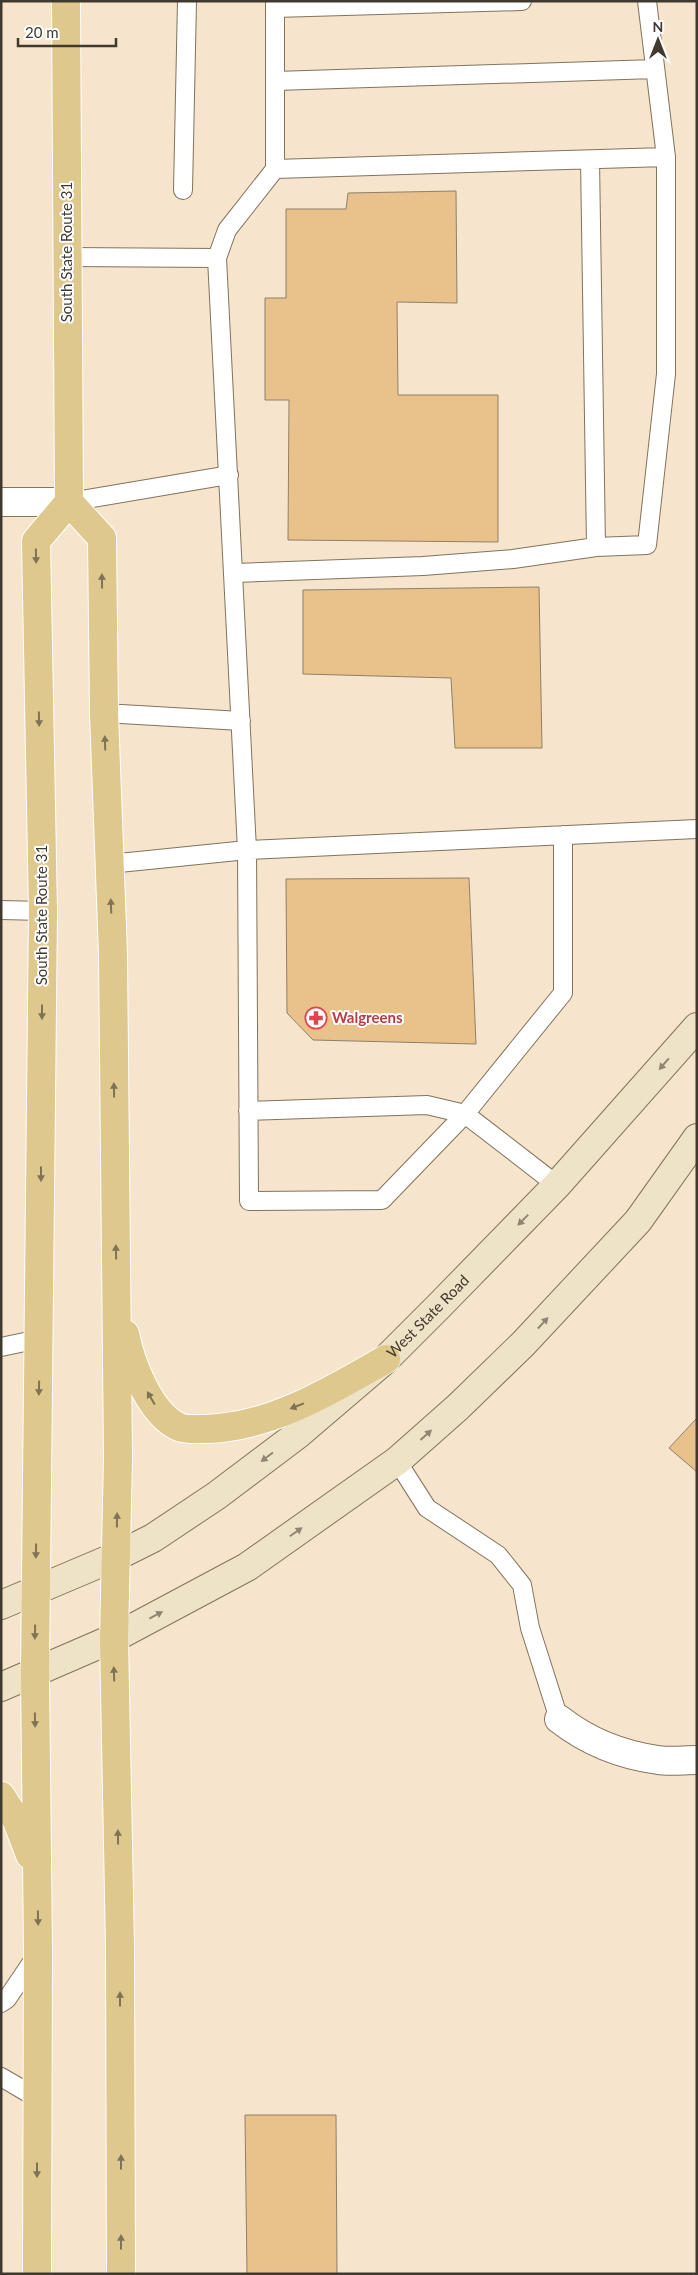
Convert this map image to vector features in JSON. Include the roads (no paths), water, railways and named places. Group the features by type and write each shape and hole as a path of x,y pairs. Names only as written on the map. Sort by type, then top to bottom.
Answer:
{"main road":[{"name":"South State Route 31","path":"37,2274 38,1952 35,1672 43,911 36,540 69,502 66,1"},
{"path":"69,502 102,538 104,713 113,954 118,1459 114,1638 120,1957 121,2274"},
{"name":"West State Road","path":"1,1605 36,1592 153,1538 216,1496 297,1435 386,1359 557,1185 697,1027"},
{"path":"1,1687 114,1638 247,1566 397,1461 458,1407 523,1344 638,1221 697,1138"},
{"path":"116,1289 127,1342 140,1380 158,1411 180,1428 230,1428 274,1415 318,1398 386,1359"},
{"path":"1,1796 17,1821 37,1878"}],"street":[{"path":"1,502 69,502"},
{"path":"559,1719 576,1732 608,1747 659,1761 697,1760"}],"lane":[{"path":"183,190 187,1"},
{"path":"522,1 275,5 276,169 227,230 217,258 247,850 249,1201 382,1200 465,1114 563,993 563,835"},
{"path":"234,573 423,566 513,559 596,547 647,545 666,374 666,157 647,1"},
{"path":"275,82 655,69"},
{"path":"276,169 666,157"},
{"path":"590,160 596,547"},
{"path":"67,257 217,258"},
{"path":"69,502 229,475"},
{"path":"104,713 241,721"},
{"path":"109,864 247,850 697,829"},
{"path":"1,910 43,911"},
{"path":"248,1111 427,1105 465,1114 557,1185"},
{"path":"1,1347 39,1339"},
{"path":"397,1461 427,1508 498,1555 522,1585 530,1628 559,1719"},
{"path":"1,2003 7,1999 38,1952"},
{"path":"1,2078 37,2098"}],"place":[{"name":"Walgreens","path":"316,1018"}]}
